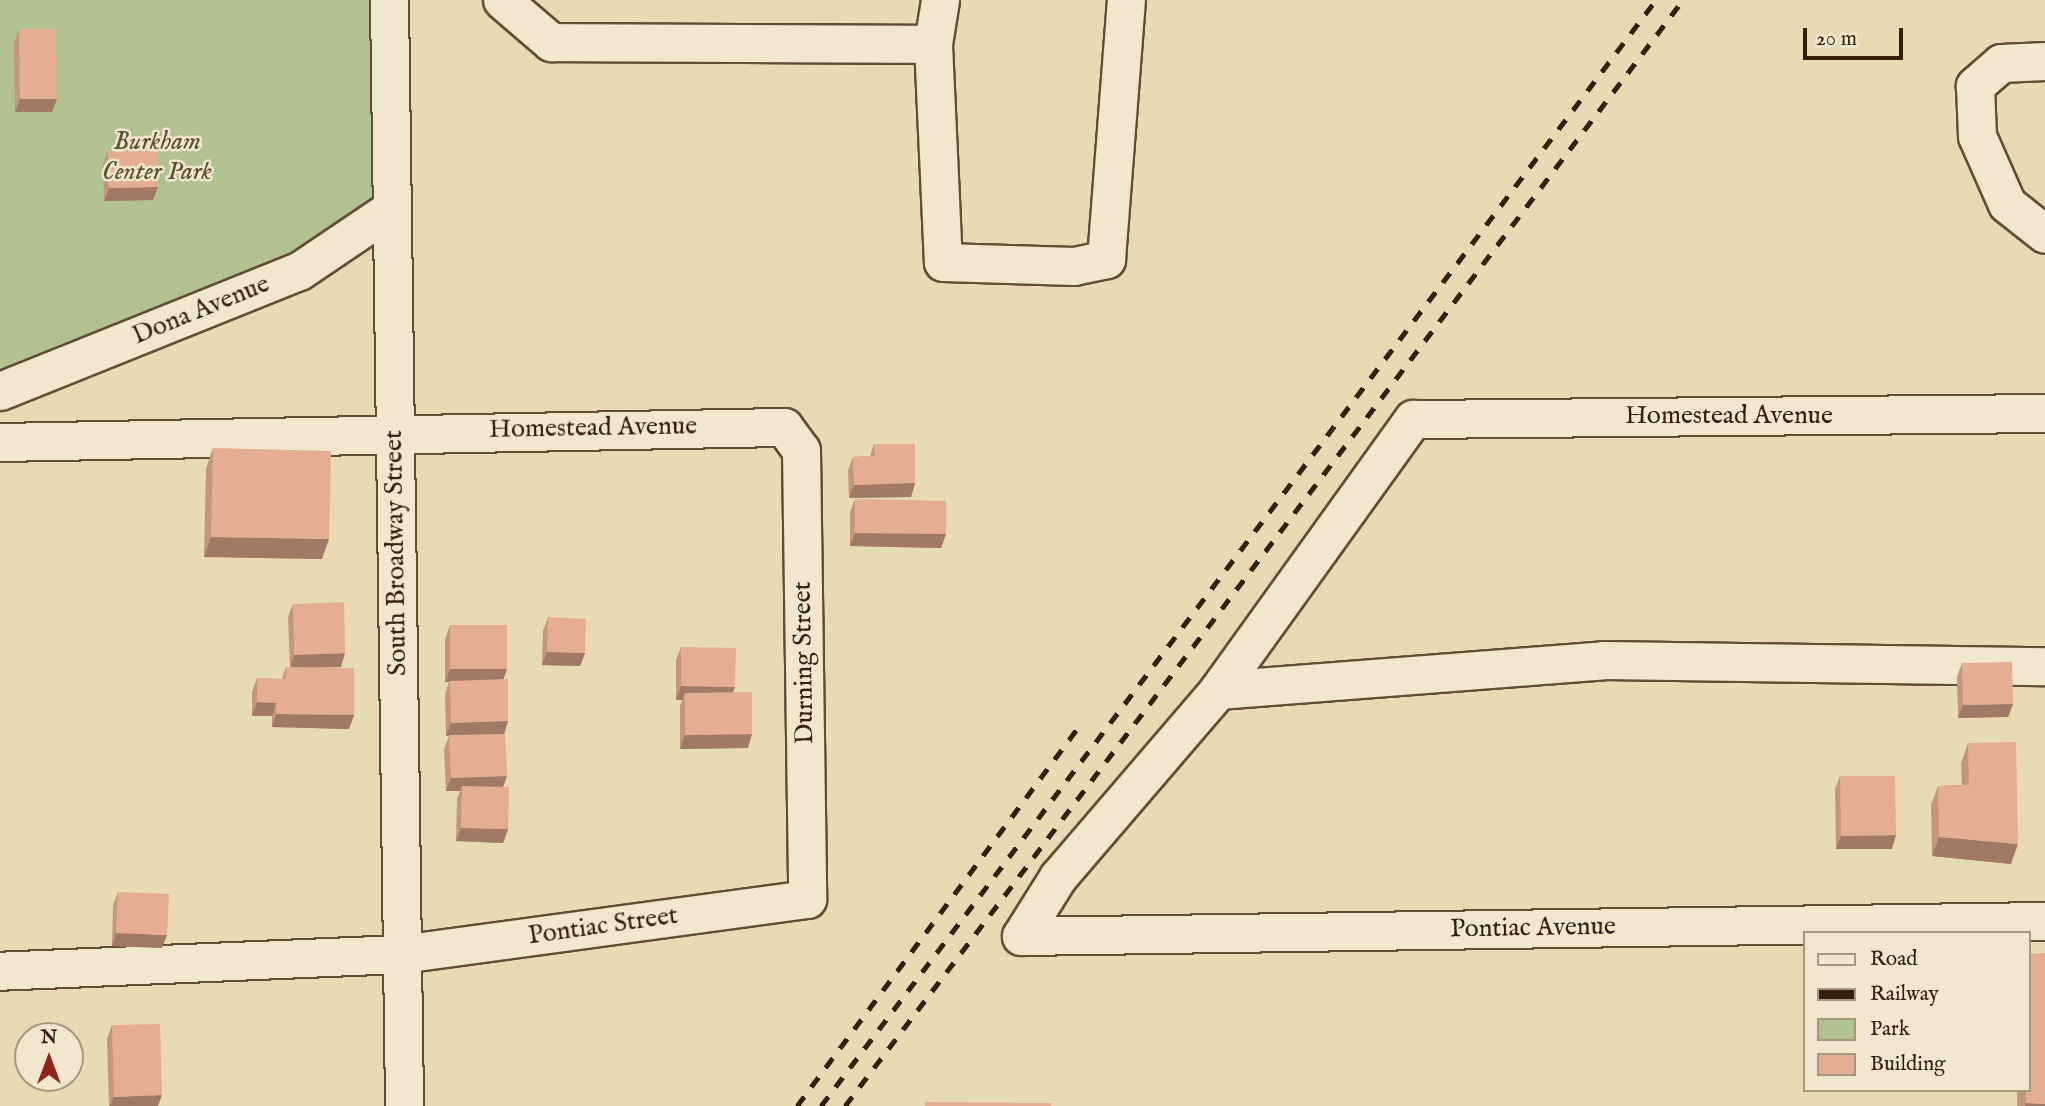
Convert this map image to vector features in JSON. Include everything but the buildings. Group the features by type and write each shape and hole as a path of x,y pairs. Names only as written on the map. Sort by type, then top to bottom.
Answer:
{"street":[{"name":"South Broadway Street","path":"389,0 404,1106"},
{"path":"502,0 551,42 933,44"},
{"path":"940,0 933,44 943,262 1074,265 1106,259 1126,0"},
{"path":"2045,61 2001,63 1975,86 1977,136 2007,204 2045,234"},
{"name":"Dona Avenue","path":"0,391 299,271 391,209"},
{"name":"Homestead Avenue","path":"1217,690 1413,419 2045,414"},
{"name":"Homestead Avenue","path":"0,442 394,431 774,425 790,431"},
{"name":"Durning Street","path":"790,431 801,450 807,899"},
{"path":"1217,690 1604,660 2045,666"},
{"name":"Pontiac Avenue","path":"1217,690 1058,877 1020,936 2045,921"},
{"name":"Pontiac Street","path":"0,971 400,954 807,899"}],"green space":[{"name":"Burkham Center Park","path":"0,0 389,0 391,209 0,391"}],"railway":[{"path":"821,1106 1656,0"},
{"path":"845,1106 1683,0"},
{"path":"797,1106 1080,725"}]}
